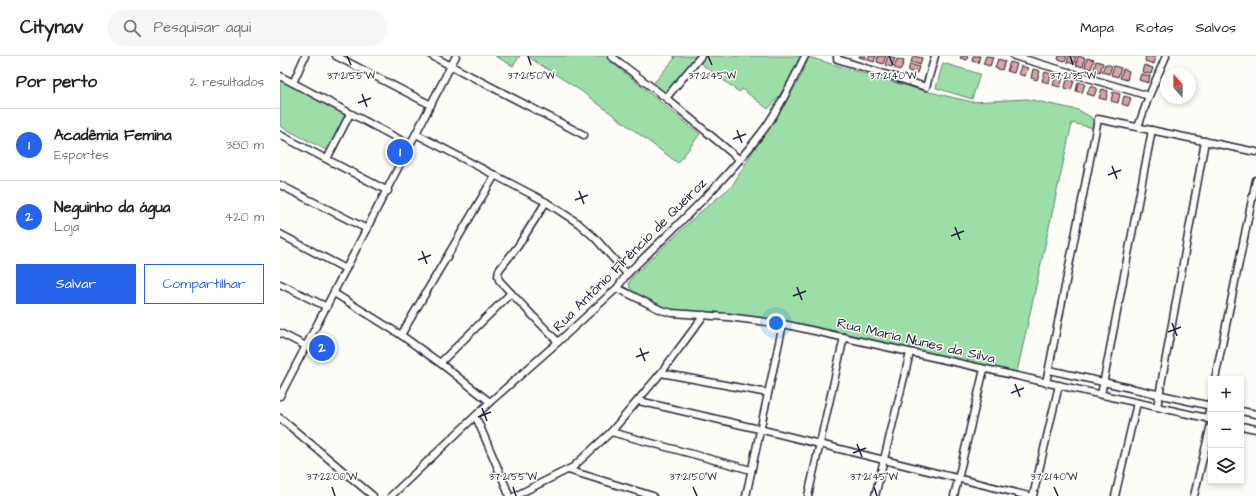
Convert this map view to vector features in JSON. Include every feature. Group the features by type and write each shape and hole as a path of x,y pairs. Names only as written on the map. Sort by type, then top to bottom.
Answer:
{"street":[{"path":"293,83 305,56"},
{"path":"336,56 431,105"},
{"path":"432,56 584,135"},
{"path":"280,396 283,384 327,307 456,56"},
{"path":"611,56 666,98 740,160"},
{"path":"666,98 701,56"},
{"name":"Rua Antônio Flrêncio de Queiroz","path":"391,496 476,417 490,402 617,288 627,274 728,174 766,127 789,89 805,56"},
{"path":"837,56 836,59 926,87 935,56"},
{"path":"1014,56 1149,96"},
{"path":"1138,127 1166,56"},
{"path":"280,76 410,145"},
{"path":"327,159 350,114"},
{"path":"1046,383 1098,119 1256,152"},
{"path":"1101,395 1152,130"},
{"path":"416,134 546,202 578,223 595,238 627,274"},
{"path":"280,136 388,190"},
{"path":"1157,407 1205,141"},
{"path":"401,335 495,175"},
{"path":"1216,376 1256,180"},
{"path":"280,185 367,229"},
{"path":"546,202 518,246 498,273 499,280 558,342"},
{"path":"280,234 346,269"},
{"path":"280,284 327,307"},
{"name":"Rua Maria Nunes da Silva","path":"617,288 672,314 728,317 783,324 1157,407 1208,420"},
{"path":"334,293 401,335 490,402"},
{"path":"440,363 511,293"},
{"path":"515,496 568,470 578,463 611,432 639,401 704,315"},
{"path":"746,496 759,429 783,324"},
{"path":"280,333 306,346"},
{"path":"808,496 844,338"},
{"path":"875,496 910,352"},
{"path":"954,496 984,369"},
{"path":"1049,370 1208,403"},
{"path":"661,373 768,393"},
{"path":"1033,496 1058,385"},
{"path":"639,401 1029,496"},
{"path":"1115,496 1137,403"},
{"path":"1244,412 1256,414"},
{"path":"476,417 509,496"},
{"path":"280,418 374,496"},
{"path":"1244,427 1256,429"},
{"path":"1194,496 1208,430"},
{"path":"611,432 751,470"},
{"path":"568,470 653,496"}],"green space":[{"path":"495,56 520,56 513,66"},
{"path":"527,56 604,56 700,134 678,163 581,91"},
{"path":"673,56 697,56 666,95 652,85 675,58"},
{"path":"704,56 802,56 783,90 768,109 742,89 739,92 699,62"},
{"path":"808,57 917,89 972,102 1027,99 1078,110 1091,117 1095,126 1094,128 1072,123 1017,372 812,326 714,312 682,312 667,309 636,293 630,288 629,283 632,277 698,214 732,186 753,151 784,106 800,78"},
{"path":"943,63 980,74 972,99 936,88"},
{"path":"280,76 351,112 330,152 280,126"}],"building":[{"path":"866,56 866,59 859,57"},
{"path":"869,56 876,56 874,62 868,60"},
{"path":"878,56 886,56 883,64 877,62"},
{"path":"888,56 895,58 892,67 885,65"},
{"path":"913,56 922,58 920,65 911,62"},
{"path":"961,56 968,56 967,60 960,58"},
{"path":"973,56 980,56 978,63 972,61"},
{"path":"986,56 993,57 990,66 983,64"},
{"path":"1059,56 1067,56 1065,61 1058,59"},
{"path":"1069,56 1076,56 1074,64 1067,62"},
{"path":"1078,56 1085,58 1083,67 1076,65"},
{"path":"1146,56 1156,57 1154,64 1145,61"},
{"path":"1087,58 1094,60 1091,69 1085,67"},
{"path":"897,59 904,61 901,70 894,68"},
{"path":"998,59 1005,61 1002,70 995,68"},
{"path":"1096,61 1103,63 1100,72 1094,70"},
{"path":"1010,62 1017,64 1014,73 1007,71"},
{"path":"910,64 919,67 917,73 908,71"},
{"path":"1105,64 1112,66 1109,74 1102,72"},
{"path":"1144,65 1153,68 1151,74 1142,72"},
{"path":"1021,66 1028,68 1025,76 1018,74"},
{"path":"1114,66 1121,68 1118,77 1111,75"},
{"path":"1033,69 1040,71 1037,80 1031,78"},
{"path":"1123,69 1129,71 1127,80 1120,78"},
{"path":"1045,72 1051,74 1049,83 1042,81"},
{"path":"1141,74 1150,76 1148,83 1139,80"},
{"path":"1056,76 1063,78 1060,87 1053,85"},
{"path":"1067,79 1074,81 1071,90 1065,88"},
{"path":"1078,82 1085,84 1082,93 1076,91"},
{"path":"1090,86 1097,88 1094,96 1087,94"},
{"path":"1102,89 1108,91 1106,100 1099,98"},
{"path":"1113,92 1120,94 1118,103 1111,101"},
{"path":"1124,96 1131,98 1128,106 1122,104"}],"place":[{"name":"Acadêmia Femina","path":"400,152"},
{"name":"Neguinho da água","path":"322,348"}]}
